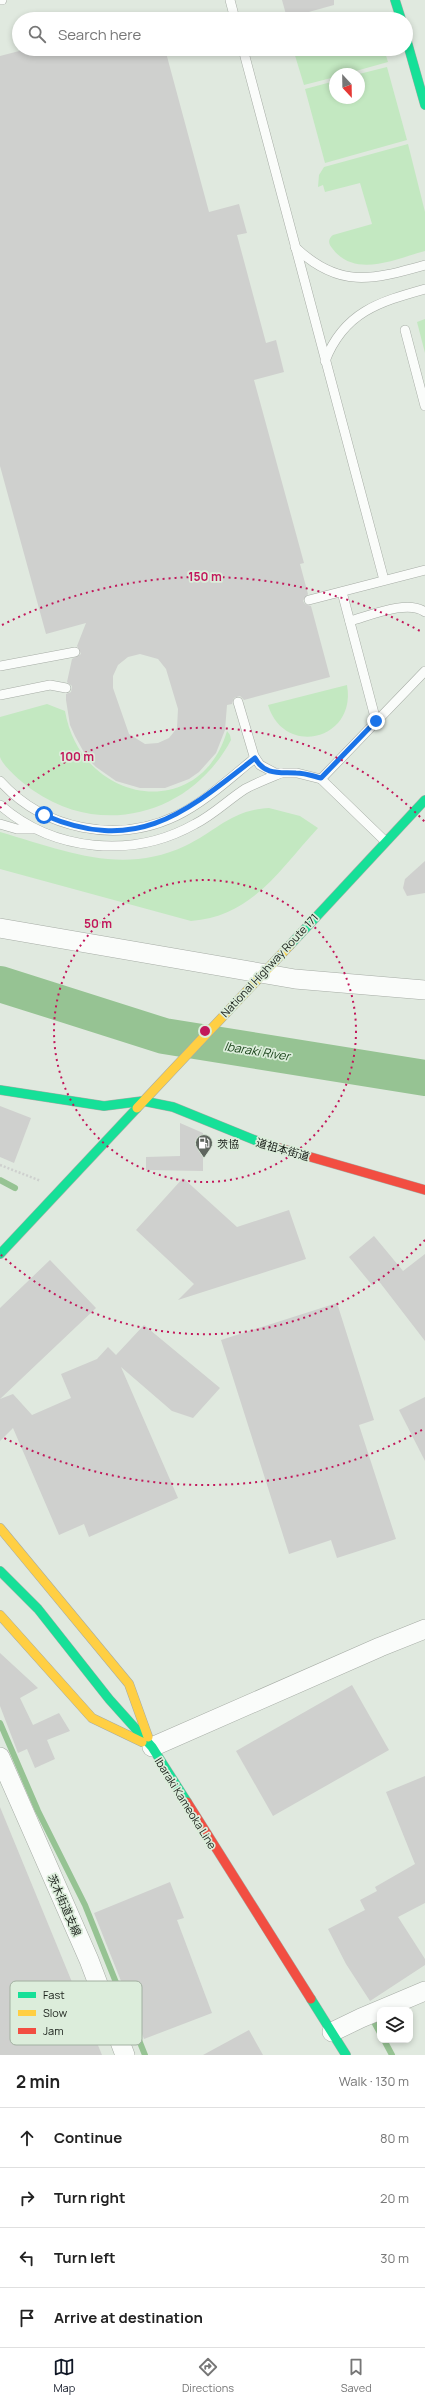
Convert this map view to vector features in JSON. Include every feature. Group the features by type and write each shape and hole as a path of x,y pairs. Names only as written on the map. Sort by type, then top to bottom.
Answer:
{"main road":[{"path":"396,0 399,12"},
{"path":"411,56 425,105"},
{"name":"National Highway Route 171","path":"0,1254 61,1191 385,840 425,800"},
{"name":"道祖本街道","path":"0,1090 104,1106 143,1101 173,1107 253,1140 425,1190"},
{"path":"0,1528 129,1684 152,1747"},
{"name":"Ibaraki Kameoka Line","path":"0,1571 38,1609 110,1699 152,1747 346,2055"},
{"path":"0,1615 92,1718 152,1747"}],"street":[{"path":"0,928 295,979 425,990"},
{"path":"152,1747 380,1647 425,1629"},
{"name":"茨木街道支線","path":"0,1757 97,1981"},
{"path":"332,2032 425,1991"},
{"name":"茨木街道支線","path":"121,2045 125,2055"}],"lane":[{"path":"230,0 233,12"},
{"path":"245,56 384,580"},
{"path":"295,247 320,266 340,274 360,278 381,277 425,265"},
{"path":"325,360 338,336 350,322 364,311 388,299 425,289"},
{"path":"405,330 425,406"},
{"path":"309,600 425,570"},
{"path":"342,592 376,721"},
{"path":"350,621 406,606 416,606 425,612"},
{"path":"0,666 75,652"},
{"path":"321,778 425,671"},
{"path":"0,695 50,685 66,688"},
{"path":"238,702 255,758 265,769 281,773 297,773 321,778 385,840"},
{"path":"0,781 26,804 58,821 99,830 127,830 155,824 182,813 205,798 255,758"},
{"path":"0,805 35,828 57,838 88,845 119,846 151,842 196,824 246,789 281,773"},
{"path":"0,824 18,829 35,828"}],"path":[{"path":"0,1165 61,1191"}],"green space":[{"path":"295,56 386,56 388,62 365,68 329,68 329,79 304,85"},
{"path":"387,67 407,140 325,163 305,89 329,83 329,104 365,104 365,72"},
{"path":"408,144 425,212 425,251 376,264 364,265 352,263 341,257 332,248 329,240 333,235 372,224 360,183 325,192 323,185 318,187 319,175 324,167"},
{"path":"425,319 425,353 417,322"},
{"path":"347,685 347,704 341,719 331,729 317,736 303,736 288,732 276,722 268,705"},
{"path":"47,704 65,711 75,742 93,766 116,783 142,791 168,790 193,780 213,761 227,731 231,740 214,765 194,786 170,801 144,811 117,815 89,814 61,806 34,791 5,766 0,757 0,717"},
{"path":"269,808 300,816 318,828 277,875 263,888 232,910 213,917 191,921 0,869 0,832 46,846 92,857 115,860 138,859 161,855 185,846 234,817 244,813"}],"building":[{"path":"282,0 334,0 334,5 309,12 285,12"},
{"path":"12,53 12,56 167,56 209,212 239,204 247,233 237,235 266,343 276,340 284,372 254,380 304,563 300,564 308,594 303,601 305,604 311,606 330,677 244,700 240,696 234,698 232,704 227,705 225,730 216,753 199,772 189,779 165,788 140,788 116,781 96,767 87,758 70,725 66,694 71,692 72,686 67,682 72,659 81,654 77,646 86,623 46,634 0,466 0,56","holes":["140,654 158,659 166,669 178,709 177,728 169,738 158,743 145,744 129,734 113,688 113,676 118,665 128,657"]},
{"path":"425,861 425,893 407,896 403,888 405,879"},
{"path":"0,1106 31,1118 14,1163 0,1157"},
{"path":"180,1123 203,1133 203,1171 146,1170 146,1157 180,1156"},
{"path":"183,1178 237,1227 289,1210 306,1259 178,1300 194,1284 136,1230"},
{"path":"374,1236 403,1271 425,1254 425,1341 378,1280 372,1285 349,1257"},
{"path":"50,1260 96,1308 0,1399 0,1308"},
{"path":"337,1303 374,1420 359,1425 396,1539 337,1558 331,1540 289,1554 221,1340"},
{"path":"144,1325 220,1388 193,1418 172,1411 121,1367 178,1498 89,1537 84,1524 59,1535 13,1428 0,1441 0,1399 13,1394 32,1415 71,1398 61,1374 97,1359 108,1347 116,1355"},
{"path":"425,1397 425,1461 399,1410"},
{"path":"0,1653 38,1688 20,1698 33,1725 59,1713 70,1731 47,1740 55,1759 35,1768 27,1749 18,1753 0,1706"},
{"path":"352,1685 389,1750 273,1816 236,1751"},
{"path":"425,1776 425,1903 398,1917 425,1959 425,1965 370,2001 346,1964 328,1929 365,1910 360,1900 377,1891 375,1887 415,1864 386,1792"},
{"path":"0,1807 72,1981 10,1981 10,2045 98,2045 102,2055 0,2055"},
{"path":"170,1882 184,1918 177,1920 212,2013 144,2039 142,2034 142,1981 121,1981 94,1913"},
{"path":"249,2030 263,2055 203,2055"}],"waterway":[{"name":"Ibaraki River","path":"0,984 164,1036 425,1078"},
{"path":"0,1180 15,1188"},
{"path":"0,1723 38,1811 85,1905 115,1981"},
{"path":"377,2020 374,2022 377,2028"},
{"path":"386,2043 392,2055"},
{"path":"141,2045 145,2055"}],"traffic: fast":[{"path":"395,0 399,12"},
{"path":"411,56 425,105"},
{"path":"290,945 425,800"},
{"path":"0,1090 104,1106 143,1101 173,1107 262,1143"},
{"path":"0,1254 137,1108"},
{"path":"0,1571 38,1609 109,1699 152,1747 187,1802"},
{"path":"311,1999 346,2055"}],"traffic: slow":[{"path":"137,1108 290,945"},
{"path":"0,1528 129,1684 148,1737"},
{"path":"0,1615 92,1718 142,1742"}],"traffic: jam":[{"path":"262,1143 425,1190"},
{"path":"187,1802 311,1999"}],"place":[{"name":"茨協","path":"204,1158"}],"route":[{"path":"44,815 78,827 99,830 127,830 155,824 194,806 255,758 260,765 270,772 289,772 321,778 376,721"}]}
